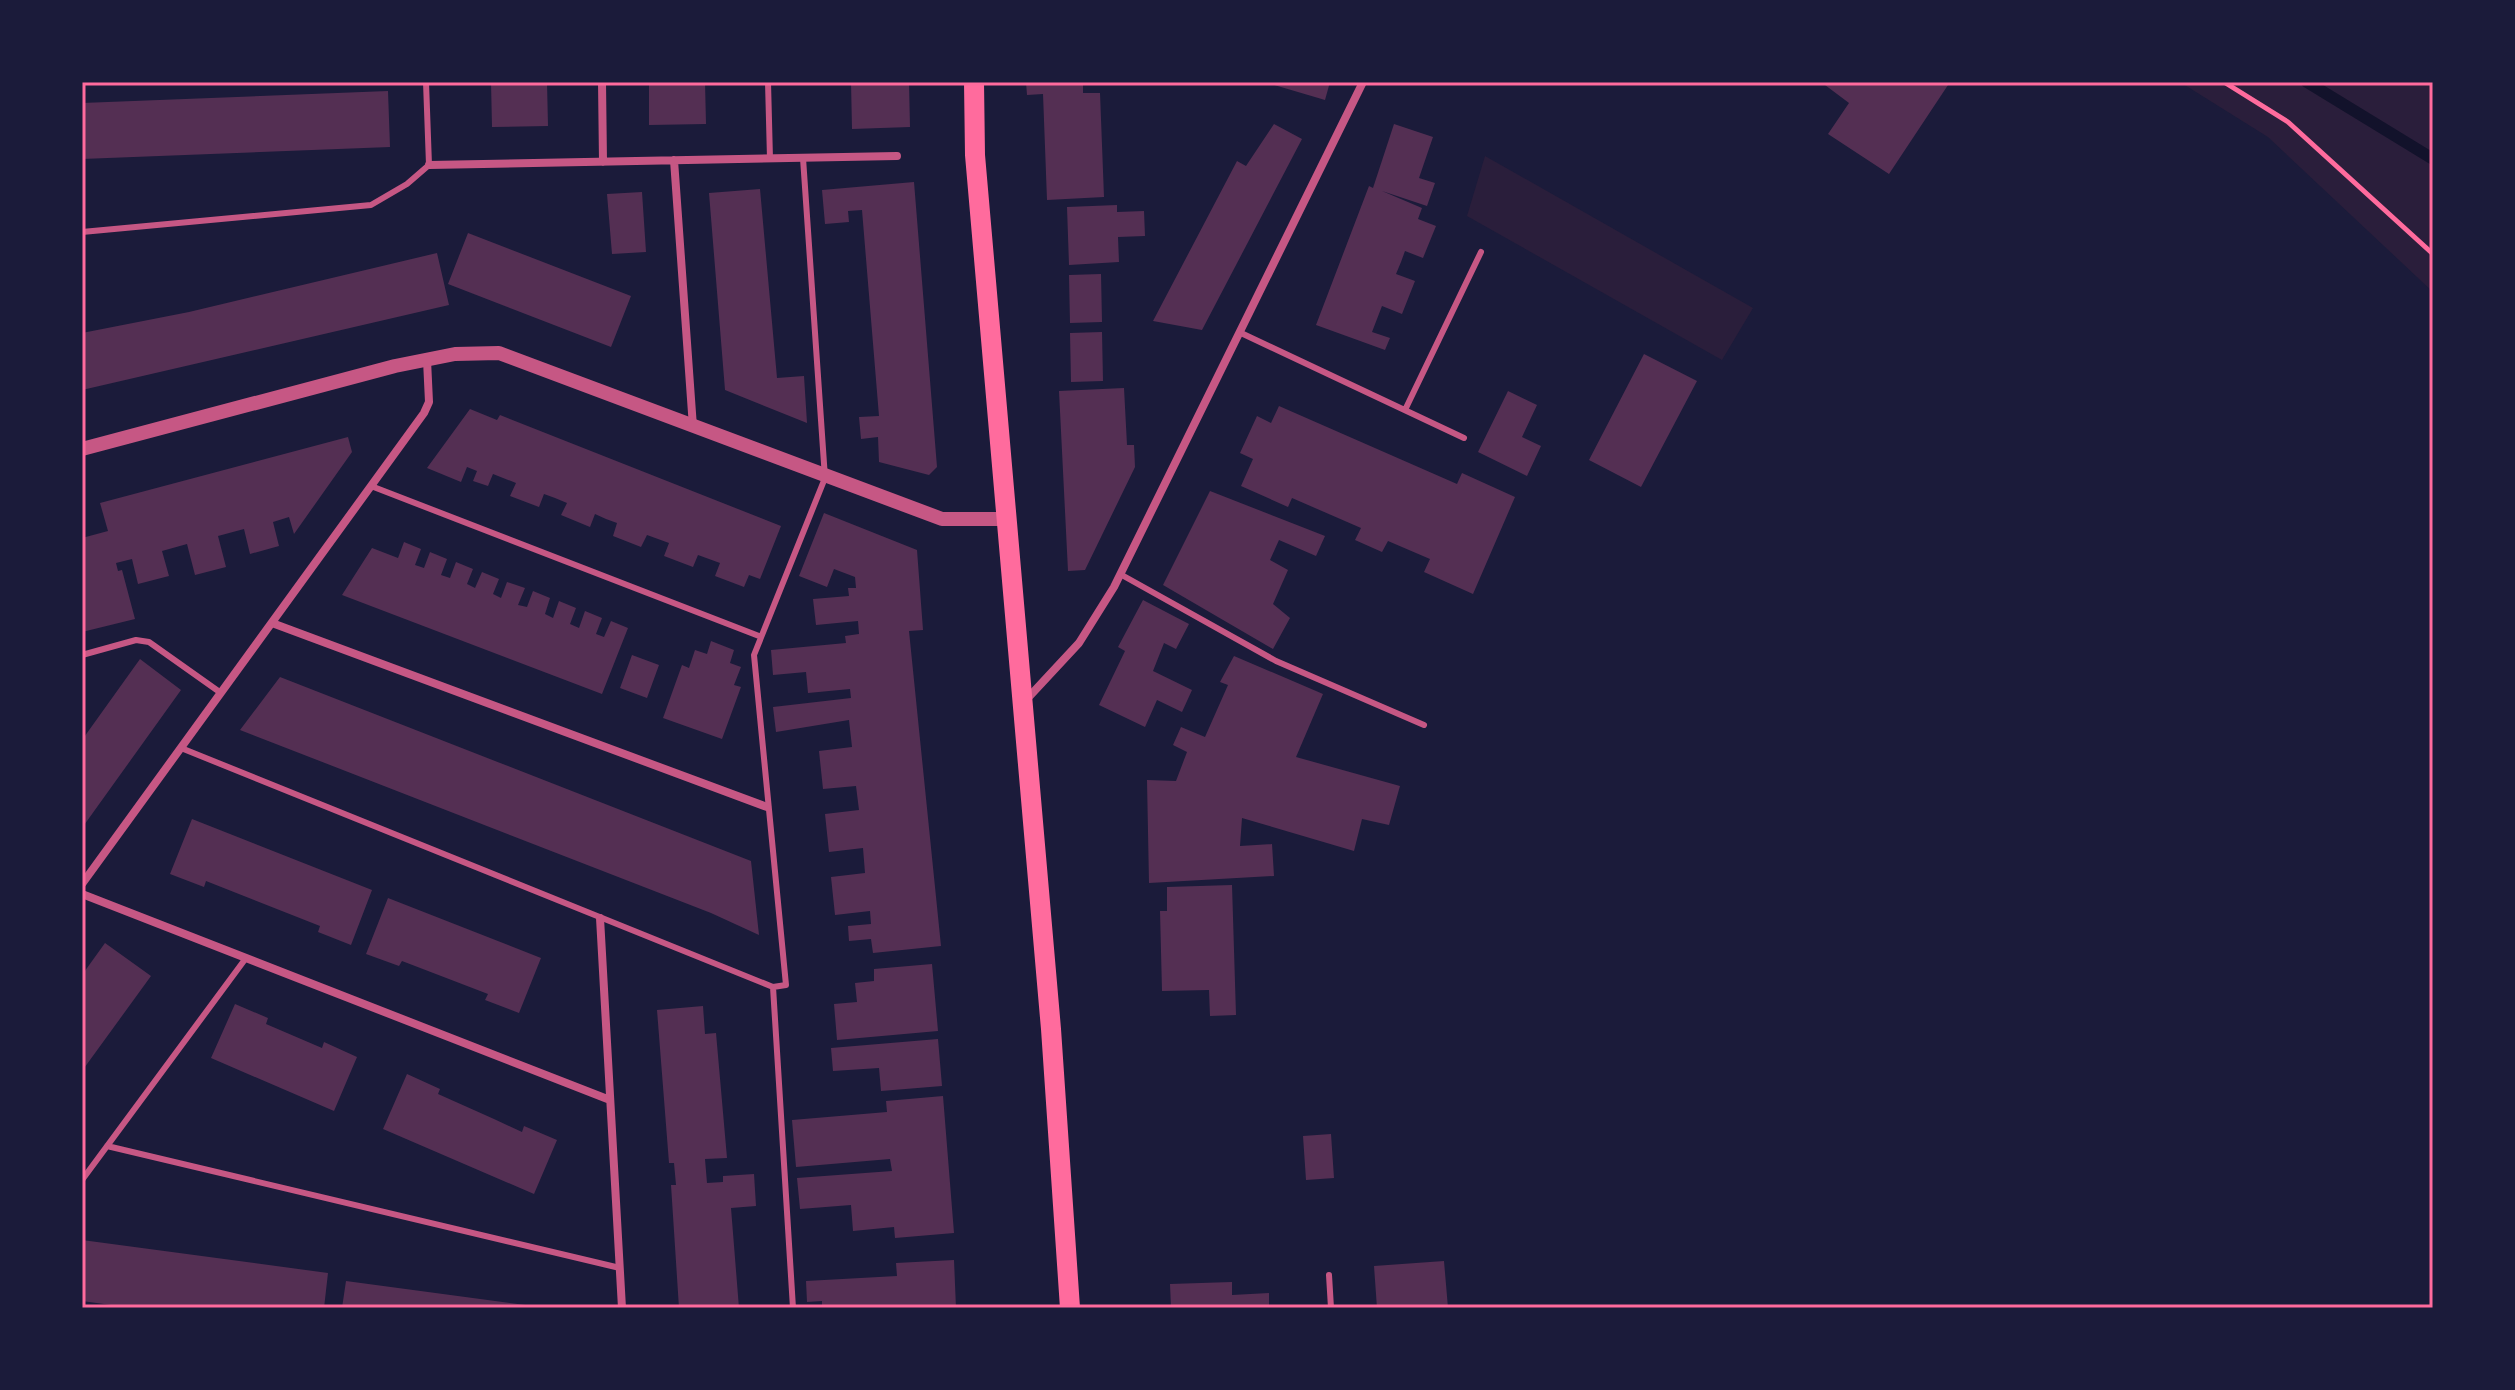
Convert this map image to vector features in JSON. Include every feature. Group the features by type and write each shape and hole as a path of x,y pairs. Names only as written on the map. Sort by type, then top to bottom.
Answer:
{"main road":[{"path":"974,82 975,155 1051,1029 1070,1308"}],"street":[{"path":"602,82 603,162"},
{"path":"1021,704 1079,643 1120,574 1363,82"},
{"path":"429,165 897,156"},
{"path":"674,160 693,428"},
{"path":"82,449 427,360 469,352 499,353 825,478 942,519 1005,519"},
{"path":"82,884 429,402 427,360"},
{"path":"272,623 767,807"},
{"path":"82,894 610,1100"},
{"path":"600,918 622,1308"}],"lane":[{"path":"82,232 371,205 407,184 429,165 426,82"},
{"path":"768,82 770,159"},
{"path":"181,748 773,987 786,985 754,655 759,636 825,478 803,158"},
{"path":"1405,410 1481,252"},
{"path":"1241,333 1464,438"},
{"path":"371,486 759,636"},
{"path":"1120,574 1276,661 1424,725"},
{"path":"82,655 136,640 149,642 221,693"},
{"path":"82,1180 246,958"},
{"path":"773,987 793,1308"},
{"path":"107,1146 620,1268"},
{"path":"1329,1275 1331,1308"}],"path":[{"path":"2224,82 2288,122 2433,254"}],"shaded area":[{"path":"2180,82 2433,82 2433,292 2268,137"},
{"path":"1485,156 1753,308 1722,360 1467,216"}],"building":[{"path":"491,82 547,82 548,126 492,127"},
{"path":"649,82 705,82 706,124 649,125"},
{"path":"851,82 909,82 910,127 852,129"},
{"path":"1026,82 1083,82 1083,93 1100,93 1104,197 1047,200 1043,94 1027,95"},
{"path":"1264,82 1330,82 1325,100"},
{"path":"1821,82 1950,82 1889,174 1828,134 1849,103"},
{"path":"388,91 390,147 82,159 82,103"},
{"path":"1274,124 1302,139 1202,330 1153,321 1237,161 1246,166"},
{"path":"1394,124 1433,137 1419,178 1435,183 1427,206 1382,191 1422,208 1418,219 1436,226 1423,258 1405,251 1396,274 1415,281 1402,314 1382,306 1372,332 1390,338 1385,350 1316,325 1369,186 1373,188"},
{"path":"914,182 937,467 929,475 879,462 878,437 861,439 859,417 879,416 862,210 848,211 849,222 825,224 822,190"},
{"path":"760,189 777,378 804,376 807,423 725,390 709,193"},
{"path":"642,192 646,252 612,254 607,194"},
{"path":"1117,205 1117,212 1144,211 1145,236 1118,237 1119,262 1069,265 1067,207"},
{"path":"468,233 631,296 611,347 448,284"},
{"path":"437,253 449,305 82,390 82,333 189,312"},
{"path":"1101,274 1102,322 1070,323 1069,275"},
{"path":"1102,332 1103,381 1071,382 1070,333"},
{"path":"1644,354 1697,381 1641,487 1589,460"},
{"path":"1124,388 1127,445 1134,445 1135,467 1085,570 1068,571 1059,391"},
{"path":"1508,391 1537,405 1522,437 1541,446 1527,476 1478,452"},
{"path":"1279,406 1457,484 1462,473 1515,497 1473,594 1424,572 1430,559 1388,541 1382,552 1355,540 1361,528 1292,498 1288,507 1241,486 1253,459 1240,453 1257,416 1271,423"},
{"path":"470,409 497,420 500,415 781,526 760,579 749,575 744,587 715,576 720,563 698,555 693,567 664,556 669,543 647,535 641,547 613,536 617,523 595,514 590,527 561,515 567,503 555,498 544,494 539,507 510,496 516,483 493,474 488,486 473,481 477,471 467,467 461,482 427,468"},
{"path":"348,437 352,452 294,534 289,517 273,522 279,546 250,554 244,529 218,536 226,567 195,575 187,544 162,551 169,576 138,584 132,559 116,563 118,571 122,570 135,619 82,632 82,538 108,531 100,503"},
{"path":"1210,491 1325,536 1316,556 1279,540 1270,560 1288,570 1273,604 1290,618 1273,649 1163,585"},
{"path":"824,513 917,550 923,630 909,631 941,946 873,953 871,939 849,941 848,926 871,924 870,911 835,915 831,877 865,873 863,848 829,852 825,814 859,810 856,786 823,789 819,751 852,747 849,720 776,732 773,707 851,698 850,689 808,693 806,672 773,675 771,650 846,643 845,636 859,634 858,621 816,625 813,599 849,596 848,588 856,588 855,577 834,569 827,587 799,576"},
{"path":"404,542 421,549 415,565 424,568 430,552 447,559 441,575 450,578 456,562 473,569 467,584 475,588 482,572 499,579 493,594 501,598 507,582 525,588 518,605 527,607 533,591 550,598 545,614 553,618 559,601 576,608 570,624 579,628 585,611 602,618 596,634 604,637 611,621 628,628 602,694 342,595 372,548 398,558"},
{"path":"1143,600 1189,624 1176,649 1164,643 1153,671 1192,690 1182,712 1157,700 1145,727 1099,705 1125,651 1118,647"},
{"path":"711,641 734,650 730,663 741,667 734,685 741,687 722,739 663,718 682,665 689,668 695,650 707,654"},
{"path":"632,655 659,665 647,698 620,688"},
{"path":"1234,656 1323,694 1296,757 1400,786 1389,825 1362,819 1354,851 1242,818 1240,846 1272,844 1274,876 1149,883 1147,780 1176,781 1187,752 1173,745 1181,727 1205,737 1228,685 1220,682"},
{"path":"140,659 181,690 82,828 82,740"},
{"path":"280,677 751,861 759,935 711,913 240,730"},
{"path":"192,819 372,890 351,945 318,932 320,926 206,881 204,887 170,874"},
{"path":"1232,885 1236,1015 1210,1016 1209,990 1162,991 1160,911 1167,911 1167,887"},
{"path":"388,898 541,958 519,1013 485,1000 488,994 402,961 399,966 366,954"},
{"path":"105,943 151,976 82,1071 82,975"},
{"path":"932,964 938,1031 837,1040 834,1004 857,1002 855,983 874,981 874,969"},
{"path":"235,1004 268,1018 266,1024 322,1048 324,1042 357,1057 334,1111 211,1058"},
{"path":"703,1006 705,1034 716,1033 727,1158 705,1159 707,1183 723,1182 723,1176 754,1174 756,1206 731,1208 739,1308 679,1308 671,1185 676,1185 674,1163 669,1163 657,1010"},
{"path":"938,1039 942,1086 881,1091 879,1068 833,1071 831,1048"},
{"path":"407,1074 440,1089 438,1094 522,1132 524,1126 557,1140 534,1194 383,1129"},
{"path":"943,1096 954,1233 895,1238 894,1227 853,1231 851,1205 800,1209 797,1178 892,1171 890,1159 796,1167 792,1120 887,1112 886,1101"},
{"path":"1331,1134 1334,1178 1306,1180 1303,1136"},
{"path":"82,1240 328,1273 324,1308 133,1308 82,1301"},
{"path":"954,1260 956,1308 822,1308 822,1301 807,1302 806,1281 897,1276 896,1263"},
{"path":"1444,1261 1448,1308 1377,1308 1374,1266"},
{"path":"346,1281 533,1306 533,1308 342,1308"},
{"path":"1232,1282 1232,1295 1269,1293 1269,1308 1171,1308 1170,1284"}],"waterway":[{"path":"2307,82 2433,159"}]}
